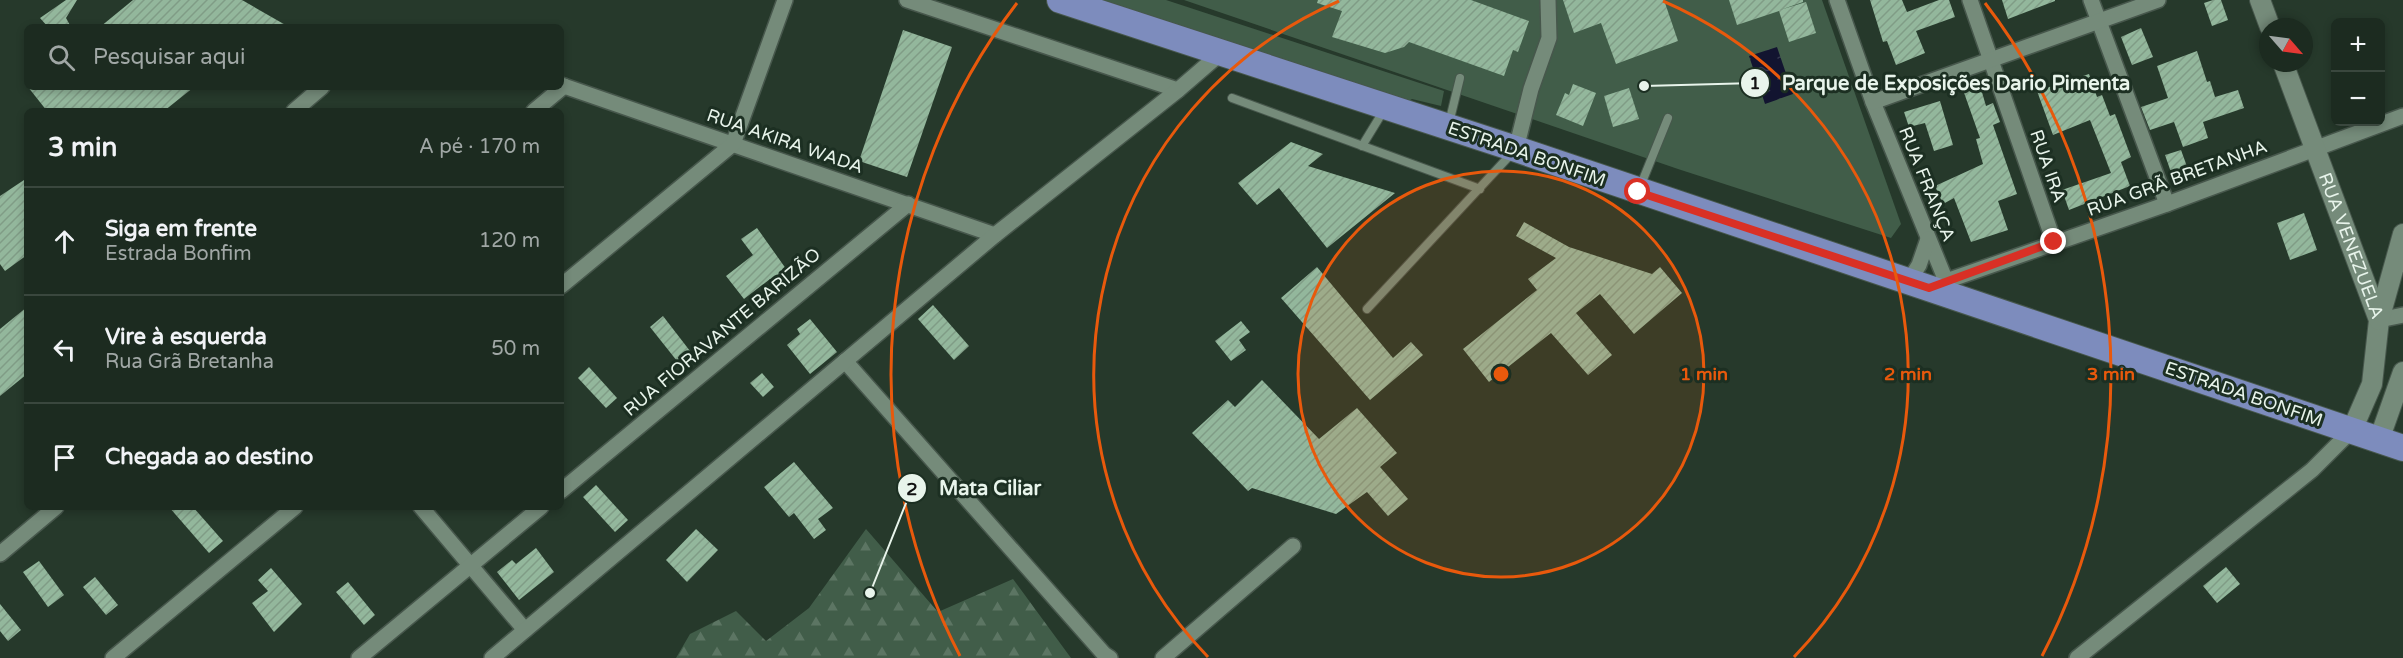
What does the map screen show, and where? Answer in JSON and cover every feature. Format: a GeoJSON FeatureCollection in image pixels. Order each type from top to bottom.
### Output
{"type":"FeatureCollection","features":[{"type":"Feature","properties":{"kind":"main road","name":"ESTRADA BONFIM"},"geometry":{"type":"LineString","coordinates":[[1060,0],[1387,106],[1638,192],[1928,283],[2391,444]]}},
{"type":"Feature","properties":{"kind":"street"},"geometry":{"type":"LineString","coordinates":[[564,284],[733,144],[785,0]]}},
{"type":"Feature","properties":{"kind":"street"},"geometry":{"type":"LineString","coordinates":[[907,0],[1178,90]]}},
{"type":"Feature","properties":{"kind":"street"},"geometry":{"type":"LineString","coordinates":[[1516,149],[1531,89],[1549,38],[1548,0]]}},
{"type":"Feature","properties":{"kind":"street","name":"RUA FRANÇA"},"geometry":{"type":"LineString","coordinates":[[1837,0],[1873,102],[1928,239],[1928,283]]}},
{"type":"Feature","properties":{"kind":"street","name":"RUA IRA"},"geometry":{"type":"LineString","coordinates":[[1970,0],[2054,242]]}},
{"type":"Feature","properties":{"kind":"street"},"geometry":{"type":"LineString","coordinates":[[2091,0],[2167,204]]}},
{"type":"Feature","properties":{"kind":"street"},"geometry":{"type":"LineString","coordinates":[[1873,102],[2158,0]]}},
{"type":"Feature","properties":{"kind":"street"},"geometry":{"type":"LineString","coordinates":[[2260,0],[2267,18]]}},
{"type":"Feature","properties":{"kind":"street"},"geometry":{"type":"LineString","coordinates":[[492,658],[995,234],[1178,90],[1222,52]]}},
{"type":"Feature","properties":{"kind":"street","name":"RUA VENEZUELA"},"geometry":{"type":"LineString","coordinates":[[2286,72],[2379,320],[2372,384],[2352,430]]}},
{"type":"Feature","properties":{"kind":"street","name":"RUA AKIRA WADA"},"geometry":{"type":"LineString","coordinates":[[564,86],[995,234]]}},
{"type":"Feature","properties":{"kind":"street"},"geometry":{"type":"LineString","coordinates":[[298,108],[318,90]]}},
{"type":"Feature","properties":{"kind":"street"},"geometry":{"type":"LineString","coordinates":[[537,108],[557,90]]}},
{"type":"Feature","properties":{"kind":"street","name":"RUA GRÃ BRETANHA"},"geometry":{"type":"LineString","coordinates":[[1928,283],[2167,204],[2403,116]]}},
{"type":"Feature","properties":{"kind":"street","name":"RUA FIORAVANTE BARIZÃO"},"geometry":{"type":"LineString","coordinates":[[564,489],[908,204]]}},
{"type":"Feature","properties":{"kind":"street"},"geometry":{"type":"LineString","coordinates":[[2403,234],[2379,320],[2403,315]]}},
{"type":"Feature","properties":{"kind":"street"},"geometry":{"type":"LineString","coordinates":[[1928,239],[1923,257],[1928,283]]}},
{"type":"Feature","properties":{"kind":"street"},"geometry":{"type":"LineString","coordinates":[[845,361],[1104,654],[1110,658]]}},
{"type":"Feature","properties":{"kind":"street"},"geometry":{"type":"LineString","coordinates":[[2391,444],[2403,372]]}},
{"type":"Feature","properties":{"kind":"street"},"geometry":{"type":"LineString","coordinates":[[2372,384],[2400,393]]}},
{"type":"Feature","properties":{"kind":"street"},"geometry":{"type":"LineString","coordinates":[[2077,658],[2313,470],[2352,430]]}},
{"type":"Feature","properties":{"kind":"street"},"geometry":{"type":"LineString","coordinates":[[0,554],[52,510]]}},
{"type":"Feature","properties":{"kind":"street"},"geometry":{"type":"LineString","coordinates":[[113,658],[291,510]]}},
{"type":"Feature","properties":{"kind":"street"},"geometry":{"type":"LineString","coordinates":[[424,510],[525,630]]}},
{"type":"Feature","properties":{"kind":"street"},"geometry":{"type":"LineString","coordinates":[[359,658],[537,510]]}},
{"type":"Feature","properties":{"kind":"street"},"geometry":{"type":"LineString","coordinates":[[1163,658],[1293,546]]}},
{"type":"Feature","properties":{"kind":"lane"},"geometry":{"type":"LineString","coordinates":[[1448,127],[1460,78]]}},
{"type":"Feature","properties":{"kind":"lane"},"geometry":{"type":"LineString","coordinates":[[1232,98],[1480,189]]}},
{"type":"Feature","properties":{"kind":"lane"},"geometry":{"type":"LineString","coordinates":[[1362,146],[1387,106]]}},
{"type":"Feature","properties":{"kind":"lane"},"geometry":{"type":"LineString","coordinates":[[1638,192],[1668,118]]}},
{"type":"Feature","properties":{"kind":"lane"},"geometry":{"type":"LineString","coordinates":[[1367,309],[1516,149]]}},
{"type":"Feature","properties":{"kind":"green space"},"geometry":{"type":"Polygon","coordinates":[[[1097,0],[1166,0],[1444,91],[1441,106],[1412,99],[1407,102],[1097,0]]]}},
{"type":"Feature","properties":{"kind":"green space"},"geometry":{"type":"Polygon","coordinates":[[[1184,0],[1822,0],[1901,224],[1891,238],[1678,169],[1184,0]]]}},
{"type":"Feature","properties":{"kind":"green space"},"geometry":{"type":"Polygon","coordinates":[[[866,529],[938,612],[1013,579],[1071,658],[676,658],[690,634],[736,611],[766,641],[809,608],[866,529]]]}},
{"type":"Feature","properties":{"kind":"water"},"geometry":{"type":"Polygon","coordinates":[[[1777,47],[1793,94],[1765,104],[1749,56],[1777,47]]]}},
{"type":"Feature","properties":{"kind":"building"},"geometry":{"type":"Polygon","coordinates":[[[66,0],[77,0],[66,18],[69,24],[45,24],[40,18],[66,0]]]}},
{"type":"Feature","properties":{"kind":"building"},"geometry":{"type":"Polygon","coordinates":[[[133,0],[242,0],[284,24],[104,24],[133,0]]]}},
{"type":"Feature","properties":{"kind":"building"},"geometry":{"type":"Polygon","coordinates":[[[1318,0],[1471,0],[1529,21],[1518,52],[1513,50],[1504,76],[1409,42],[1404,47],[1385,53],[1332,37],[1342,11],[1317,3],[1318,0]]]}},
{"type":"Feature","properties":{"kind":"building"},"geometry":{"type":"Polygon","coordinates":[[[1563,0],[1664,0],[1678,41],[1616,64],[1601,23],[1574,33],[1563,0]]]}},
{"type":"Feature","properties":{"kind":"building"},"geometry":{"type":"Polygon","coordinates":[[[1729,0],[1803,0],[1803,2],[1780,10],[1806,2],[1816,33],[1789,42],[1779,11],[1737,25],[1729,0]]]}},
{"type":"Feature","properties":{"kind":"building"},"geometry":{"type":"Polygon","coordinates":[[[1870,0],[1902,0],[1907,12],[1939,0],[1949,0],[1955,17],[1916,31],[1925,53],[1896,65],[1887,41],[1883,42],[1870,0]]]}},
{"type":"Feature","properties":{"kind":"building"},"geometry":{"type":"Polygon","coordinates":[[[2002,0],[2055,0],[2055,1],[2008,19],[2002,0]]]}},
{"type":"Feature","properties":{"kind":"building"},"geometry":{"type":"Polygon","coordinates":[[[2221,0],[2228,20],[2212,26],[2204,3],[2221,0]]]}},
{"type":"Feature","properties":{"kind":"building"},"geometry":{"type":"Polygon","coordinates":[[[2141,28],[2153,57],[2132,65],[2121,37],[2141,28]]]}},
{"type":"Feature","properties":{"kind":"building"},"geometry":{"type":"Polygon","coordinates":[[[903,30],[952,47],[907,177],[859,161],[903,30]]]}},
{"type":"Feature","properties":{"kind":"building"},"geometry":{"type":"Polygon","coordinates":[[[2197,51],[2207,82],[2210,81],[2215,97],[2238,90],[2244,108],[2203,122],[2208,138],[2183,147],[2174,122],[2150,130],[2141,107],[2168,98],[2157,66],[2197,51]]]}},
{"type":"Feature","properties":{"kind":"building"},"geometry":{"type":"Polygon","coordinates":[[[2089,74],[2097,97],[2102,95],[2110,116],[2115,114],[2131,157],[2121,162],[2130,186],[2069,210],[2062,190],[2111,173],[2090,120],[2053,135],[2037,91],[2089,74]]]}},
{"type":"Feature","properties":{"kind":"building"},"geometry":{"type":"Polygon","coordinates":[[[1979,82],[1986,106],[1993,103],[2000,122],[1993,125],[2017,194],[1998,201],[2008,230],[1971,242],[1954,198],[1943,204],[1935,186],[1983,164],[1976,139],[1980,138],[1962,87],[1979,82]]]}},
{"type":"Feature","properties":{"kind":"building"},"geometry":{"type":"Polygon","coordinates":[[[1573,84],[1596,93],[1583,126],[1556,115],[1565,93],[1569,95],[1573,84]]]}},
{"type":"Feature","properties":{"kind":"building"},"geometry":{"type":"Polygon","coordinates":[[[1629,88],[1639,119],[1613,127],[1604,96],[1629,88]]]}},
{"type":"Feature","properties":{"kind":"building"},"geometry":{"type":"Polygon","coordinates":[[[30,90],[190,90],[168,108],[45,108],[30,90]]]}},
{"type":"Feature","properties":{"kind":"building"},"geometry":{"type":"Polygon","coordinates":[[[1940,101],[1953,145],[1934,151],[1925,123],[1909,127],[1904,112],[1940,101]]]}},
{"type":"Feature","properties":{"kind":"building"},"geometry":{"type":"Polygon","coordinates":[[[1291,142],[1323,154],[1308,166],[1395,193],[1327,248],[1279,188],[1257,205],[1238,183],[1291,142]]]}},
{"type":"Feature","properties":{"kind":"building"},"geometry":{"type":"Polygon","coordinates":[[[2181,150],[2189,172],[2173,178],[2165,155],[2181,150]]]}},
{"type":"Feature","properties":{"kind":"building"},"geometry":{"type":"Polygon","coordinates":[[[24,180],[24,257],[5,271],[0,264],[0,196],[24,180]]]}},
{"type":"Feature","properties":{"kind":"building"},"geometry":{"type":"Polygon","coordinates":[[[2304,213],[2317,250],[2290,260],[2277,223],[2304,213]]]}},
{"type":"Feature","properties":{"kind":"building"},"geometry":{"type":"Polygon","coordinates":[[[1524,222],[1569,247],[1652,274],[1660,267],[1682,293],[1634,334],[1600,294],[1576,313],[1612,355],[1588,375],[1551,333],[1489,382],[1463,349],[1537,290],[1528,279],[1556,258],[1516,236],[1524,222]]]}},
{"type":"Feature","properties":{"kind":"building"},"geometry":{"type":"Polygon","coordinates":[[[757,228],[789,273],[774,284],[770,279],[744,299],[726,276],[753,255],[741,239],[757,228]]]}},
{"type":"Feature","properties":{"kind":"building"},"geometry":{"type":"Polygon","coordinates":[[[1317,267],[1393,358],[1411,342],[1423,355],[1370,400],[1281,298],[1317,267]]]}},
{"type":"Feature","properties":{"kind":"building"},"geometry":{"type":"Polygon","coordinates":[[[933,305],[969,346],[954,360],[918,319],[933,305]]]}},
{"type":"Feature","properties":{"kind":"building"},"geometry":{"type":"Polygon","coordinates":[[[24,309],[24,376],[0,396],[0,329],[24,309]]]}},
{"type":"Feature","properties":{"kind":"building"},"geometry":{"type":"Polygon","coordinates":[[[663,316],[690,351],[677,361],[650,327],[663,316]]]}},
{"type":"Feature","properties":{"kind":"building"},"geometry":{"type":"Polygon","coordinates":[[[810,319],[837,352],[810,374],[787,345],[800,334],[797,329],[810,319]]]}},
{"type":"Feature","properties":{"kind":"building"},"geometry":{"type":"Polygon","coordinates":[[[1241,321],[1250,332],[1239,340],[1246,350],[1231,361],[1215,341],[1241,321]]]}},
{"type":"Feature","properties":{"kind":"building"},"geometry":{"type":"Polygon","coordinates":[[[589,367],[617,398],[606,408],[578,378],[589,367]]]}},
{"type":"Feature","properties":{"kind":"building"},"geometry":{"type":"Polygon","coordinates":[[[762,373],[774,387],[763,397],[750,383],[762,373]]]}},
{"type":"Feature","properties":{"kind":"building"},"geometry":{"type":"Polygon","coordinates":[[[1262,380],[1319,439],[1357,408],[1397,453],[1380,467],[1408,499],[1388,516],[1367,492],[1336,514],[1252,488],[1248,491],[1192,433],[1228,400],[1235,407],[1262,380]]]}},
{"type":"Feature","properties":{"kind":"building"},"geometry":{"type":"Polygon","coordinates":[[[794,462],[833,508],[818,519],[826,530],[814,539],[794,513],[789,517],[764,487],[794,462]]]}},
{"type":"Feature","properties":{"kind":"building"},"geometry":{"type":"Polygon","coordinates":[[[596,485],[628,520],[615,532],[583,497],[596,485]]]}},
{"type":"Feature","properties":{"kind":"building"},"geometry":{"type":"Polygon","coordinates":[[[172,510],[196,510],[223,541],[209,553],[172,510]]]}},
{"type":"Feature","properties":{"kind":"building"},"geometry":{"type":"Polygon","coordinates":[[[696,529],[718,550],[687,582],[666,560],[696,529]]]}},
{"type":"Feature","properties":{"kind":"building"},"geometry":{"type":"Polygon","coordinates":[[[536,548],[554,572],[519,600],[497,572],[512,560],[516,564],[536,548]]]}},
{"type":"Feature","properties":{"kind":"building"},"geometry":{"type":"Polygon","coordinates":[[[39,561],[64,595],[48,607],[23,572],[39,561]]]}},
{"type":"Feature","properties":{"kind":"building"},"geometry":{"type":"Polygon","coordinates":[[[2226,567],[2240,584],[2217,603],[2203,586],[2226,567]]]}},
{"type":"Feature","properties":{"kind":"building"},"geometry":{"type":"Polygon","coordinates":[[[271,568],[302,604],[274,632],[252,603],[268,591],[258,580],[271,568]]]}},
{"type":"Feature","properties":{"kind":"building"},"geometry":{"type":"Polygon","coordinates":[[[95,577],[118,605],[106,615],[83,587],[95,577]]]}},
{"type":"Feature","properties":{"kind":"building"},"geometry":{"type":"Polygon","coordinates":[[[348,582],[375,615],[364,625],[336,592],[348,582]]]}},
{"type":"Feature","properties":{"kind":"building"},"geometry":{"type":"Polygon","coordinates":[[[0,604],[21,630],[8,641],[0,631],[0,604]]]}},
{"type":"Feature","properties":{"kind":"place","name":"Parque de Exposições Dario Pimenta"},"geometry":{"type":"Point","coordinates":[1644,86]}},
{"type":"Feature","properties":{"kind":"place","name":"Mata Ciliar"},"geometry":{"type":"Point","coordinates":[870,593]}},
{"type":"Feature","properties":{"kind":"route"},"geometry":{"type":"LineString","coordinates":[[1638,192],[1929,288],[2054,242]]}}]}
